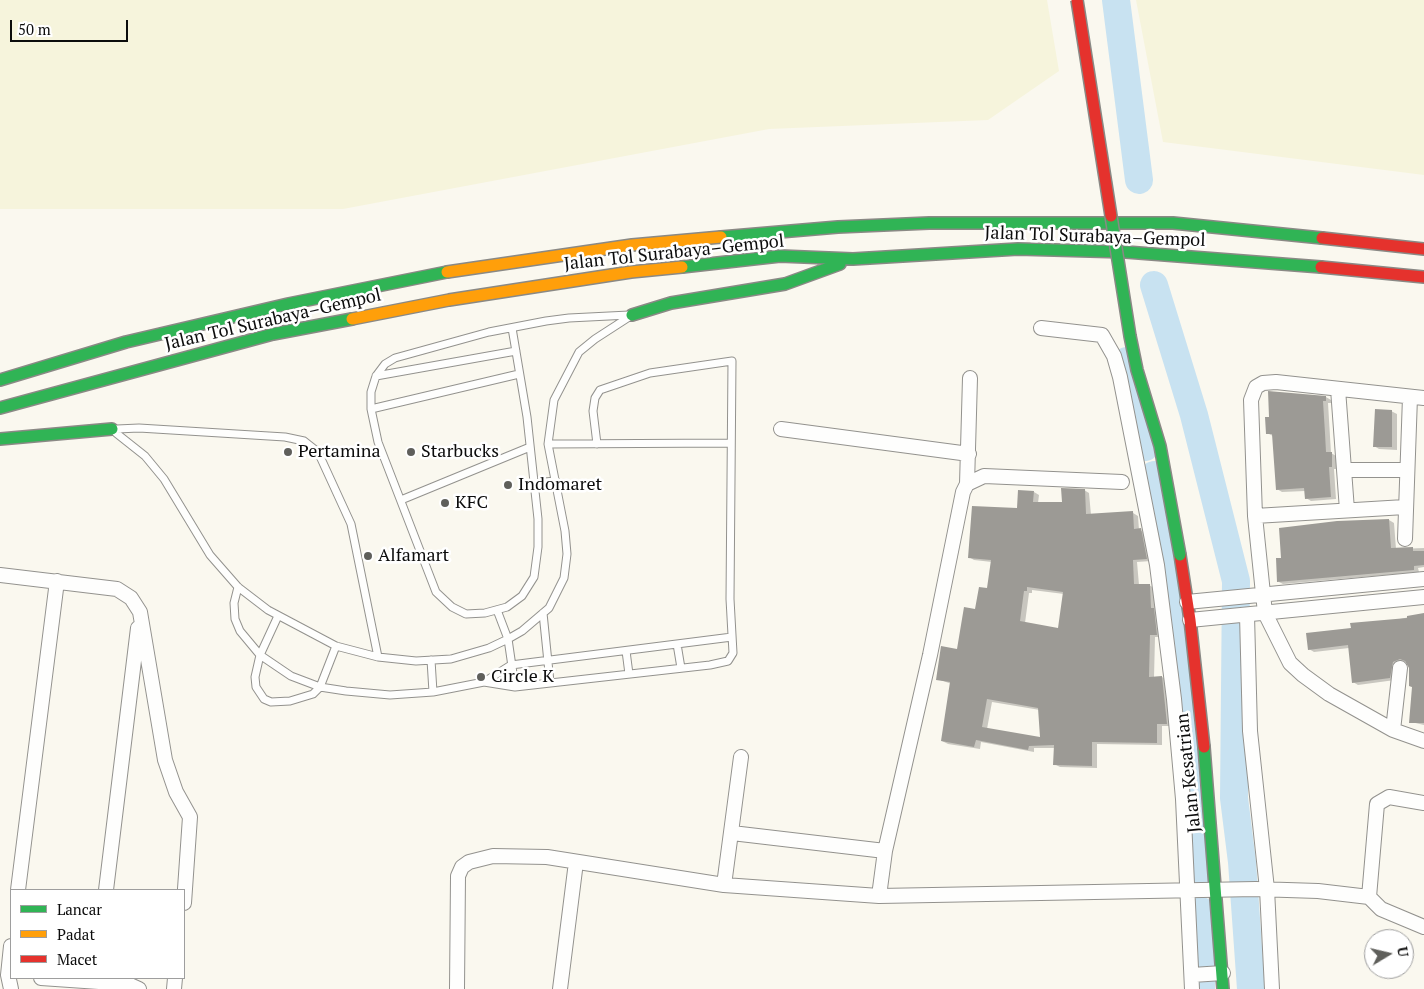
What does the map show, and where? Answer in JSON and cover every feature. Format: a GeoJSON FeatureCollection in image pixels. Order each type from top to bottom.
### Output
{"type":"FeatureCollection","features":[{"type":"Feature","properties":{"kind":"main road","name":"Jalan Kesatrian"},"geometry":{"type":"LineString","coordinates":[[1077,0],[1130,336],[1160,446],[1192,620],[1194,798],[1207,890],[1223,973],[1223,989]]}},
{"type":"Feature","properties":{"kind":"main road","name":"Jalan Tol Surabaya–Gempol"},"geometry":{"type":"LineString","coordinates":[[0,380],[126,342],[288,304],[443,273],[632,246],[847,226],[929,223],[1173,223],[1424,249]]}},
{"type":"Feature","properties":{"kind":"main road","name":"Jalan Tol Surabaya–Gempol"},"geometry":{"type":"LineString","coordinates":[[0,408],[119,374],[272,334],[448,300],[631,272],[780,256],[853,259],[1018,249],[1126,252],[1424,277]]}},
{"type":"Feature","properties":{"kind":"main road"},"geometry":{"type":"LineString","coordinates":[[632,315],[671,303],[785,284],[853,259]]}},
{"type":"Feature","properties":{"kind":"main road"},"geometry":{"type":"LineString","coordinates":[[0,439],[112,429]]}},
{"type":"Feature","properties":{"kind":"street"},"geometry":{"type":"LineString","coordinates":[[1041,328],[1092,332],[1102,335],[1120,376],[1139,469],[1142,496],[1159,565],[1174,699],[1194,798],[1207,890],[1198,978],[1223,973]]}},
{"type":"Feature","properties":{"kind":"street"},"geometry":{"type":"LineString","coordinates":[[879,896],[885,851],[928,665],[963,492],[967,484],[970,378]]}},
{"type":"Feature","properties":{"kind":"street"},"geometry":{"type":"LineString","coordinates":[[1405,539],[1406,470],[1417,398],[1276,382],[1263,383],[1256,387],[1252,393],[1255,516],[1265,613],[1290,663],[1303,675],[1329,694],[1393,730],[1424,741]]}},
{"type":"Feature","properties":{"kind":"street"},"geometry":{"type":"LineString","coordinates":[[1338,389],[1347,510]]}},
{"type":"Feature","properties":{"kind":"street"},"geometry":{"type":"LineString","coordinates":[[781,429],[969,454]]}},
{"type":"Feature","properties":{"kind":"street"},"geometry":{"type":"LineString","coordinates":[[1122,482],[1139,469]]}},
{"type":"Feature","properties":{"kind":"street"},"geometry":{"type":"LineString","coordinates":[[1344,470],[1406,470]]}},
{"type":"Feature","properties":{"kind":"street"},"geometry":{"type":"LineString","coordinates":[[967,484],[984,476],[1122,482],[1142,496]]}},
{"type":"Feature","properties":{"kind":"street"},"geometry":{"type":"LineString","coordinates":[[1255,516],[1405,507]]}},
{"type":"Feature","properties":{"kind":"street"},"geometry":{"type":"LineString","coordinates":[[1159,565],[1180,560]]}},
{"type":"Feature","properties":{"kind":"street"},"geometry":{"type":"LineString","coordinates":[[0,575],[117,589],[130,598],[140,612],[165,760],[176,792],[190,817],[185,889]]}},
{"type":"Feature","properties":{"kind":"street"},"geometry":{"type":"LineString","coordinates":[[1163,595],[1187,597],[1262,596],[1424,579]]}},
{"type":"Feature","properties":{"kind":"street"},"geometry":{"type":"LineString","coordinates":[[18,889],[57,582]]}},
{"type":"Feature","properties":{"kind":"street"},"geometry":{"type":"LineString","coordinates":[[1192,620],[1424,597]]}},
{"type":"Feature","properties":{"kind":"street"},"geometry":{"type":"LineString","coordinates":[[106,889],[140,612]]}},
{"type":"Feature","properties":{"kind":"street"},"geometry":{"type":"LineString","coordinates":[[1244,615],[1261,889],[1272,989]]}},
{"type":"Feature","properties":{"kind":"street"},"geometry":{"type":"LineString","coordinates":[[1393,730],[1400,668]]}},
{"type":"Feature","properties":{"kind":"street"},"geometry":{"type":"LineString","coordinates":[[724,885],[741,757]]}},
{"type":"Feature","properties":{"kind":"street"},"geometry":{"type":"LineString","coordinates":[[1369,897],[1377,804],[1389,797],[1424,803]]}},
{"type":"Feature","properties":{"kind":"street"},"geometry":{"type":"LineString","coordinates":[[732,832],[885,851]]}},
{"type":"Feature","properties":{"kind":"street"},"geometry":{"type":"LineString","coordinates":[[457,989],[456,884],[462,867],[469,862],[493,856],[547,857],[724,885],[879,896],[1261,889],[1369,897],[1381,909],[1424,927]]}},
{"type":"Feature","properties":{"kind":"street"},"geometry":{"type":"LineString","coordinates":[[560,989],[576,862]]}},
{"type":"Feature","properties":{"kind":"street"},"geometry":{"type":"LineString","coordinates":[[7,979],[10,954]]}},
{"type":"Feature","properties":{"kind":"street"},"geometry":{"type":"LineString","coordinates":[[68,979],[128,984],[139,989]]}},
{"type":"Feature","properties":{"kind":"lane"},"geometry":{"type":"LineString","coordinates":[[512,328],[530,447],[538,547],[534,577],[522,596],[507,607],[466,614],[452,607],[436,592],[378,442],[371,409],[371,392],[376,376],[385,364],[395,358],[512,328],[568,318],[632,315]]}},
{"type":"Feature","properties":{"kind":"lane"},"geometry":{"type":"LineString","coordinates":[[112,429],[145,456],[164,479],[210,555],[238,587],[278,616],[336,646],[378,657],[431,660],[451,659],[489,648],[508,639],[549,608],[564,578],[567,554],[565,531],[548,444],[554,400],[575,359],[586,346],[632,315]]}},
{"type":"Feature","properties":{"kind":"lane"},"geometry":{"type":"LineString","coordinates":[[376,376],[516,351]]}},
{"type":"Feature","properties":{"kind":"lane"},"geometry":{"type":"LineString","coordinates":[[238,587],[234,603],[235,619],[247,641],[260,655],[291,676],[320,687],[390,695],[433,692],[484,682],[515,687],[723,663],[733,653],[730,599],[732,361],[650,373],[600,390],[595,398],[593,411],[596,444]]}},
{"type":"Feature","properties":{"kind":"lane"},"geometry":{"type":"LineString","coordinates":[[371,409],[520,374]]}},
{"type":"Feature","properties":{"kind":"lane"},"geometry":{"type":"LineString","coordinates":[[112,429],[139,428],[285,437],[304,441],[318,452],[351,524],[378,657]]}},
{"type":"Feature","properties":{"kind":"lane"},"geometry":{"type":"LineString","coordinates":[[548,444],[731,443]]}},
{"type":"Feature","properties":{"kind":"lane"},"geometry":{"type":"LineString","coordinates":[[401,500],[530,447]]}},
{"type":"Feature","properties":{"kind":"lane"},"geometry":{"type":"LineString","coordinates":[[533,483],[556,480]]}},
{"type":"Feature","properties":{"kind":"lane"},"geometry":{"type":"LineString","coordinates":[[497,610],[508,639],[515,687]]}},
{"type":"Feature","properties":{"kind":"lane"},"geometry":{"type":"LineString","coordinates":[[543,613],[550,682]]}},
{"type":"Feature","properties":{"kind":"lane"},"geometry":{"type":"LineString","coordinates":[[278,616],[260,655],[255,677],[256,687],[264,699],[271,702],[306,698],[320,687],[336,646]]}},
{"type":"Feature","properties":{"kind":"lane"},"geometry":{"type":"LineString","coordinates":[[484,682],[511,665],[732,637]]}},
{"type":"Feature","properties":{"kind":"lane"},"geometry":{"type":"LineString","coordinates":[[677,644],[681,668]]}},
{"type":"Feature","properties":{"kind":"lane"},"geometry":{"type":"LineString","coordinates":[[626,651],[629,674]]}},
{"type":"Feature","properties":{"kind":"lane"},"geometry":{"type":"LineString","coordinates":[[431,660],[433,692]]}},
{"type":"Feature","properties":{"kind":"shaded area"},"geometry":{"type":"Polygon","coordinates":[[[0,0],[1047,0],[1059,71],[988,120],[769,129],[343,209],[0,209],[0,0]]]}},
{"type":"Feature","properties":{"kind":"shaded area"},"geometry":{"type":"Polygon","coordinates":[[[1136,0],[1424,0],[1424,175],[1163,142],[1136,0]]]}},
{"type":"Feature","properties":{"kind":"building"},"geometry":{"type":"Polygon","coordinates":[[[1268,391],[1326,396],[1326,401],[1323,401],[1326,452],[1332,452],[1332,467],[1329,467],[1331,497],[1305,499],[1304,488],[1276,490],[1272,434],[1266,434],[1265,417],[1269,417],[1268,391]]]}},
{"type":"Feature","properties":{"kind":"building"},"geometry":{"type":"Polygon","coordinates":[[[1375,409],[1392,410],[1392,447],[1373,447],[1375,409]]]}},
{"type":"Feature","properties":{"kind":"building"},"geometry":{"type":"Polygon","coordinates":[[[1061,488],[1085,489],[1086,514],[1133,511],[1134,529],[1141,528],[1147,559],[1133,560],[1134,584],[1150,584],[1151,608],[1154,608],[1157,635],[1150,635],[1149,677],[1162,676],[1167,724],[1157,724],[1157,743],[1092,742],[1092,766],[1053,765],[1054,745],[1029,746],[1028,750],[976,740],[974,747],[941,741],[950,682],[936,680],[941,646],[957,649],[964,607],[975,609],[979,587],[987,588],[991,560],[968,558],[972,506],[1017,508],[1018,490],[1034,491],[1033,502],[1062,502],[1061,488]],[[1027,587],[1027,591],[1024,591],[1020,621],[1058,628],[1063,592],[1027,587]],[[987,699],[982,727],[1040,737],[1038,708],[987,699]]]}},
{"type":"Feature","properties":{"kind":"building"},"geometry":{"type":"Polygon","coordinates":[[[1389,519],[1391,548],[1413,547],[1413,551],[1424,551],[1424,565],[1414,566],[1414,570],[1277,582],[1276,558],[1281,558],[1279,528],[1337,521],[1389,519]]]}},
{"type":"Feature","properties":{"kind":"building"},"geometry":{"type":"Polygon","coordinates":[[[1424,613],[1424,723],[1409,723],[1412,687],[1409,686],[1409,668],[1405,661],[1400,659],[1393,662],[1390,678],[1352,683],[1348,645],[1308,650],[1306,633],[1351,628],[1350,623],[1407,618],[1407,616],[1424,613]]]}},
{"type":"Feature","properties":{"kind":"waterway"},"geometry":{"type":"LineString","coordinates":[[1116,0],[1139,180]]}},
{"type":"Feature","properties":{"kind":"waterway"},"geometry":{"type":"LineString","coordinates":[[1154,285],[1194,415],[1236,581],[1234,798],[1242,862],[1251,989]]}},
{"type":"Feature","properties":{"kind":"waterway"},"geometry":{"type":"LineString","coordinates":[[1127,361],[1145,447]]}},
{"type":"Feature","properties":{"kind":"waterway"},"geometry":{"type":"LineString","coordinates":[[1154,475],[1175,613],[1192,787],[1198,872]]}},
{"type":"Feature","properties":{"kind":"waterway"},"geometry":{"type":"LineString","coordinates":[[1201,911],[1201,989]]}},
{"type":"Feature","properties":{"kind":"traffic: fast"},"geometry":{"type":"LineString","coordinates":[[1111,216],[1130,336],[1137,370],[1160,446],[1180,555]]}},
{"type":"Feature","properties":{"kind":"traffic: fast"},"geometry":{"type":"LineString","coordinates":[[721,237],[838,227],[929,223],[1173,223],[1322,238]]}},
{"type":"Feature","properties":{"kind":"traffic: fast"},"geometry":{"type":"LineString","coordinates":[[682,267],[780,256],[853,259],[1018,249],[1126,252],[1321,267]]}},
{"type":"Feature","properties":{"kind":"traffic: fast"},"geometry":{"type":"LineString","coordinates":[[632,315],[671,303],[785,284],[840,264]]}},
{"type":"Feature","properties":{"kind":"traffic: fast"},"geometry":{"type":"LineString","coordinates":[[0,380],[126,342],[288,304],[447,272]]}},
{"type":"Feature","properties":{"kind":"traffic: fast"},"geometry":{"type":"LineString","coordinates":[[0,408],[273,334],[352,319]]}},
{"type":"Feature","properties":{"kind":"traffic: fast"},"geometry":{"type":"LineString","coordinates":[[0,439],[112,429]]}},
{"type":"Feature","properties":{"kind":"traffic: fast"},"geometry":{"type":"LineString","coordinates":[[1204,747],[1223,989]]}},
{"type":"Feature","properties":{"kind":"traffic: slow"},"geometry":{"type":"LineString","coordinates":[[447,272],[632,245],[721,237]]}},
{"type":"Feature","properties":{"kind":"traffic: slow"},"geometry":{"type":"LineString","coordinates":[[352,319],[449,300],[631,272],[682,267]]}},
{"type":"Feature","properties":{"kind":"traffic: jam"},"geometry":{"type":"LineString","coordinates":[[1077,0],[1111,216]]}},
{"type":"Feature","properties":{"kind":"traffic: jam"},"geometry":{"type":"LineString","coordinates":[[1322,238],[1424,249]]}},
{"type":"Feature","properties":{"kind":"traffic: jam"},"geometry":{"type":"LineString","coordinates":[[1321,267],[1424,277]]}},
{"type":"Feature","properties":{"kind":"traffic: jam"},"geometry":{"type":"LineString","coordinates":[[1180,555],[1190,620],[1204,747]]}},
{"type":"Feature","properties":{"kind":"place","name":"Pertamina"},"geometry":{"type":"Point","coordinates":[288,452]}},
{"type":"Feature","properties":{"kind":"place","name":"Starbucks"},"geometry":{"type":"Point","coordinates":[411,452]}},
{"type":"Feature","properties":{"kind":"place","name":"Indomaret"},"geometry":{"type":"Point","coordinates":[508,485]}},
{"type":"Feature","properties":{"kind":"place","name":"KFC"},"geometry":{"type":"Point","coordinates":[445,503]}},
{"type":"Feature","properties":{"kind":"place","name":"Alfamart"},"geometry":{"type":"Point","coordinates":[368,556]}},
{"type":"Feature","properties":{"kind":"place","name":"Circle K"},"geometry":{"type":"Point","coordinates":[481,677]}}]}
